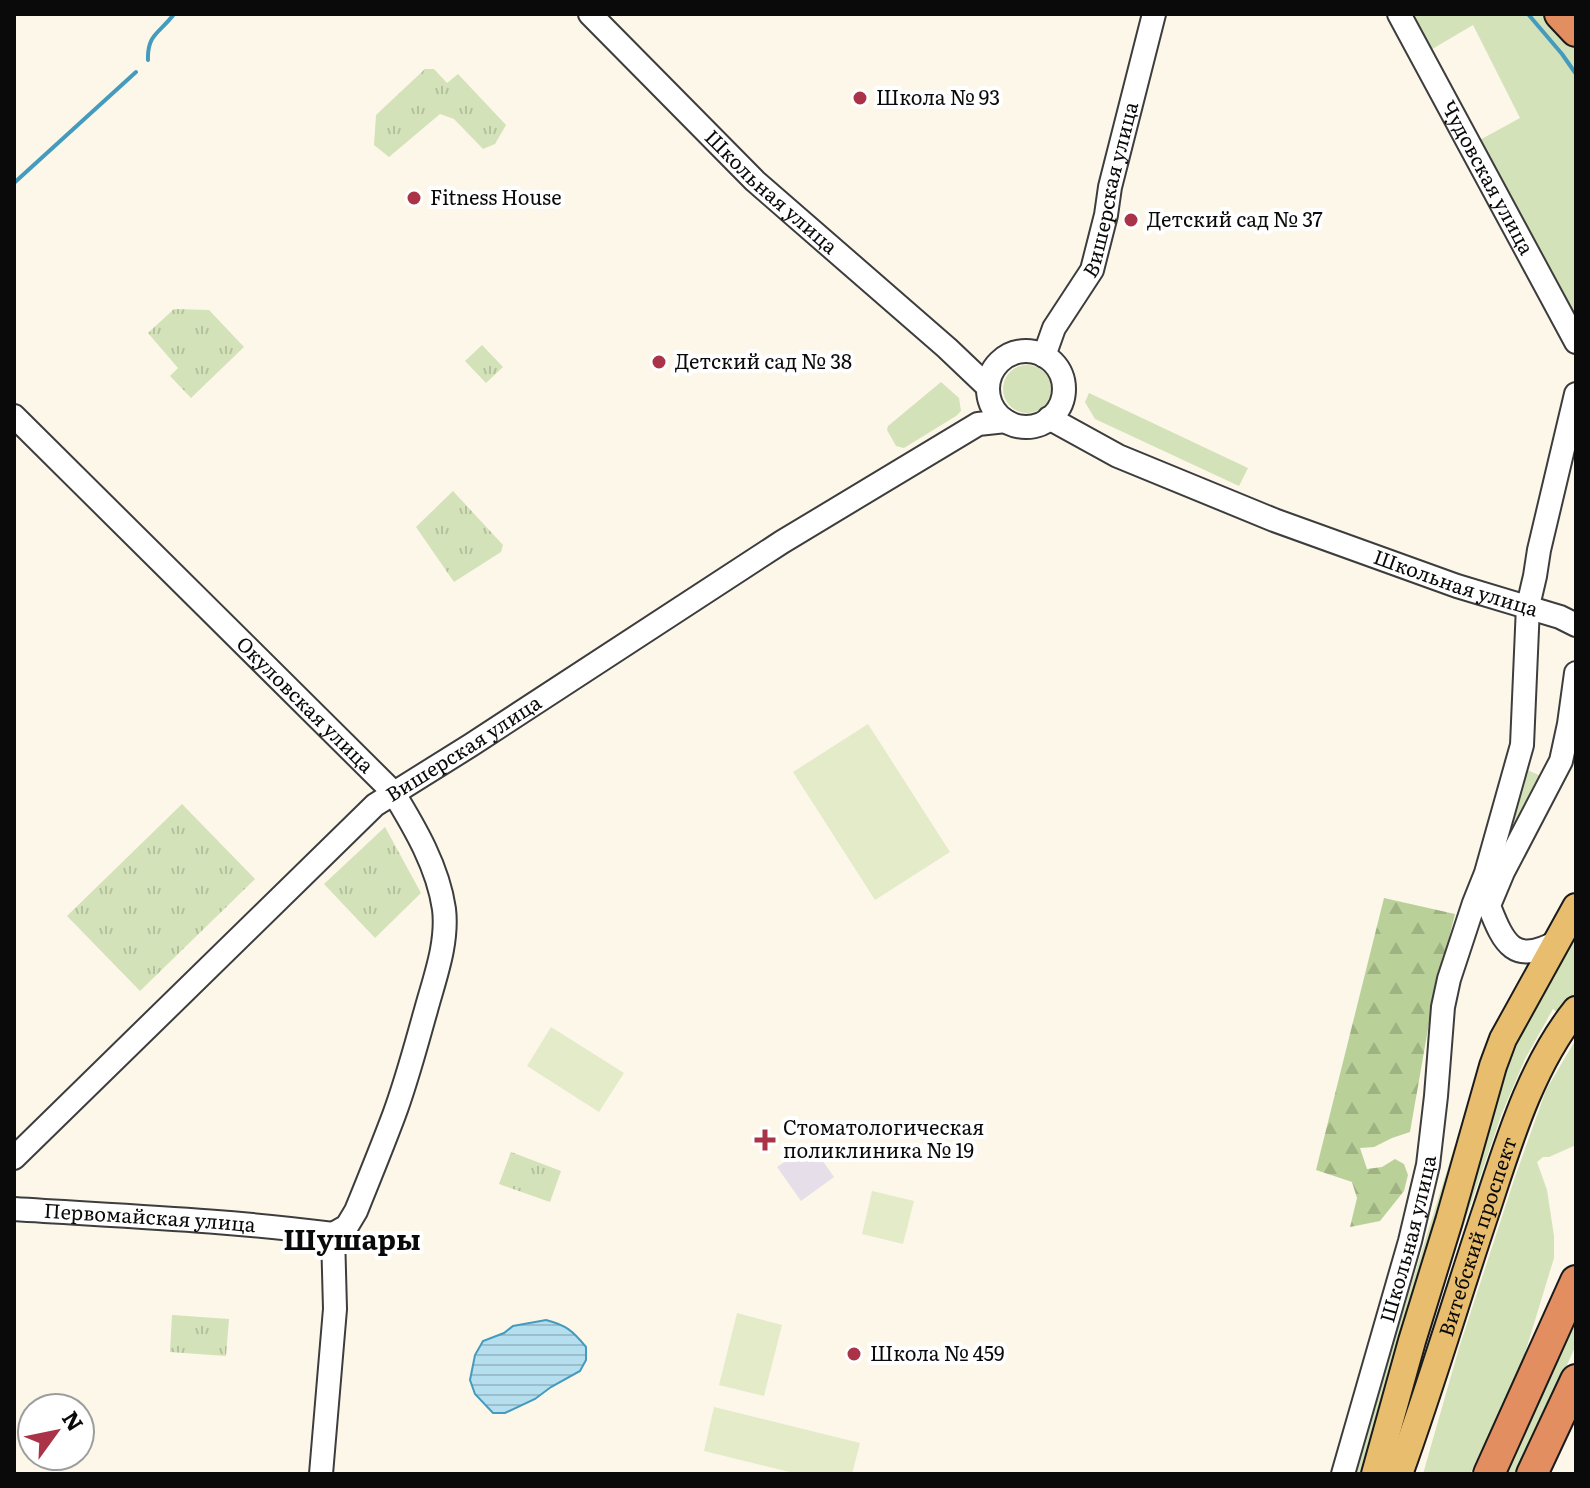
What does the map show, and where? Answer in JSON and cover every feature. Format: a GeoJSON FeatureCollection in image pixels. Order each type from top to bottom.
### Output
{"type":"FeatureCollection","features":[{"type":"Feature","properties":{"kind":"highway"},"geometry":{"type":"LineString","coordinates":[[1560,14],[1576,31]]}},
{"type":"Feature","properties":{"kind":"highway"},"geometry":{"type":"LineString","coordinates":[[1489,1474],[1576,1281]]}},
{"type":"Feature","properties":{"kind":"highway"},"geometry":{"type":"LineString","coordinates":[[1532,1474],[1576,1380]]}},
{"type":"Feature","properties":{"kind":"main road"},"geometry":{"type":"LineString","coordinates":[[1375,1474],[1493,1066],[1503,1039],[1576,907]]}},
{"type":"Feature","properties":{"kind":"main road","name":"Витебский проспект"},"geometry":{"type":"LineString","coordinates":[[1399,1474],[1424,1407],[1520,1110],[1571,1016]]}},
{"type":"Feature","properties":{"kind":"main road"},"geometry":{"type":"LineString","coordinates":[[1407,1474],[1424,1407]]}},
{"type":"Feature","properties":{"kind":"street","name":"Школьная улица"},"geometry":{"type":"LineString","coordinates":[[590,14],[755,181],[962,362],[989,394]]}},
{"type":"Feature","properties":{"kind":"street","name":"Вишерская улица"},"geometry":{"type":"LineString","coordinates":[[1044,356],[1054,328],[1092,270],[1154,14]]}},
{"type":"Feature","properties":{"kind":"street","name":"Чудовская улица"},"geometry":{"type":"LineString","coordinates":[[1399,14],[1576,342]]}},
{"type":"Feature","properties":{"kind":"street"},"geometry":{"type":"LineString","coordinates":[[962,362],[1000,361],[1016,352],[1025,351],[1044,356],[1057,367],[1062,378],[1063,389],[1055,409],[1031,426],[1006,421],[997,413],[989,394]]}},
{"type":"Feature","properties":{"kind":"street"},"geometry":{"type":"LineString","coordinates":[[978,424],[989,394],[990,377],[1000,361]]}},
{"type":"Feature","properties":{"kind":"street"},"geometry":{"type":"LineString","coordinates":[[1576,394],[1528,606],[1576,625]]}},
{"type":"Feature","properties":{"kind":"street","name":"Школьная улица"},"geometry":{"type":"LineString","coordinates":[[1055,409],[1101,447],[1171,479],[1289,526],[1457,586],[1528,606],[1522,745],[1486,873],[1449,979],[1443,1007],[1426,1177],[1343,1474]]}},
{"type":"Feature","properties":{"kind":"street","name":"Окуловская улица"},"geometry":{"type":"LineString","coordinates":[[14,416],[393,792],[410,820],[441,889],[443,945],[408,1074],[356,1211],[347,1226],[333,1234]]}},
{"type":"Feature","properties":{"kind":"street","name":"Вишерская улица"},"geometry":{"type":"LineString","coordinates":[[14,1158],[362,816],[393,792],[423,776],[782,542],[978,424],[1006,421]]}},
{"type":"Feature","properties":{"kind":"street","name":"Школьная улица"},"geometry":{"type":"LineString","coordinates":[[1458,950],[1489,906],[1503,872],[1561,761],[1576,673]]}},
{"type":"Feature","properties":{"kind":"street"},"geometry":{"type":"LineString","coordinates":[[1522,745],[1529,760],[1540,767],[1553,766],[1561,761]]}},
{"type":"Feature","properties":{"kind":"street"},"geometry":{"type":"LineString","coordinates":[[1489,906],[1504,940],[1514,948],[1533,952],[1558,941]]}},
{"type":"Feature","properties":{"kind":"street","name":"Первомайская улица"},"geometry":{"type":"LineString","coordinates":[[14,1209],[142,1216],[333,1234]]}},
{"type":"Feature","properties":{"kind":"street"},"geometry":{"type":"LineString","coordinates":[[321,1474],[335,1309],[333,1234]]}},
{"type":"Feature","properties":{"kind":"shaded area"},"geometry":{"type":"Polygon","coordinates":[[[811,1144],[834,1177],[801,1201],[777,1167],[811,1144]]]}},
{"type":"Feature","properties":{"kind":"green space"},"geometry":{"type":"Polygon","coordinates":[[[1409,14],[1546,14],[1576,46],[1576,329],[1478,141],[1520,118],[1473,25],[1429,51],[1409,14]]]}},
{"type":"Feature","properties":{"kind":"green space"},"geometry":{"type":"Polygon","coordinates":[[[425,69],[434,69],[447,83],[458,74],[506,125],[495,144],[483,149],[454,119],[440,114],[389,157],[374,145],[376,115],[425,69]]]}},
{"type":"Feature","properties":{"kind":"green space"},"geometry":{"type":"Polygon","coordinates":[[[174,309],[209,310],[244,347],[191,398],[170,376],[178,368],[148,333],[174,309]]]}},
{"type":"Feature","properties":{"kind":"green space"},"geometry":{"type":"Polygon","coordinates":[[[482,345],[503,367],[486,383],[465,361],[482,345]]]}},
{"type":"Feature","properties":{"kind":"green space"},"geometry":{"type":"Polygon","coordinates":[[[1027,365],[1036,366],[1044,372],[1050,380],[1050,398],[1044,406],[1036,412],[1027,413],[1018,412],[1010,406],[1004,398],[1003,389],[1004,380],[1010,372],[1018,366],[1027,365]]]}},
{"type":"Feature","properties":{"kind":"green space"},"geometry":{"type":"Polygon","coordinates":[[[941,382],[959,398],[961,411],[904,448],[896,446],[887,430],[888,426],[941,382]]]}},
{"type":"Feature","properties":{"kind":"green space"},"geometry":{"type":"Polygon","coordinates":[[[1089,393],[1248,468],[1239,486],[1095,419],[1085,402],[1089,393]]]}},
{"type":"Feature","properties":{"kind":"green space"},"geometry":{"type":"Polygon","coordinates":[[[453,491],[503,545],[501,552],[454,582],[416,527],[453,491]]]}},
{"type":"Feature","properties":{"kind":"green space"},"geometry":{"type":"Polygon","coordinates":[[[868,724],[950,852],[875,900],[793,772],[868,724]]]}},
{"type":"Feature","properties":{"kind":"green space"},"geometry":{"type":"Polygon","coordinates":[[[1525,769],[1543,777],[1514,832],[1510,830],[1525,769]]]}},
{"type":"Feature","properties":{"kind":"green space"},"geometry":{"type":"Polygon","coordinates":[[[182,804],[255,879],[140,991],[67,916],[182,804]]]}},
{"type":"Feature","properties":{"kind":"green space"},"geometry":{"type":"Polygon","coordinates":[[[385,827],[421,893],[375,938],[324,884],[385,827]]]}},
{"type":"Feature","properties":{"kind":"green space"},"geometry":{"type":"Polygon","coordinates":[[[1384,898],[1455,914],[1432,1006],[1410,1132],[1374,1147],[1360,1148],[1367,1169],[1382,1167],[1395,1159],[1404,1164],[1408,1175],[1404,1191],[1380,1221],[1350,1227],[1357,1198],[1352,1182],[1316,1170],[1384,898]]]}},
{"type":"Feature","properties":{"kind":"green space"},"geometry":{"type":"Polygon","coordinates":[[[1576,928],[1576,1031],[1553,1009],[1525,1059],[1502,1113],[1427,1333],[1501,1086],[1519,1040],[1576,928]]]}},
{"type":"Feature","properties":{"kind":"green space"},"geometry":{"type":"Polygon","coordinates":[[[551,1027],[624,1073],[599,1112],[527,1066],[551,1027]]]}},
{"type":"Feature","properties":{"kind":"green space"},"geometry":{"type":"Polygon","coordinates":[[[1576,1039],[1576,1145],[1537,1162],[1547,1190],[1554,1258],[1519,1373],[1470,1474],[1423,1474],[1459,1348],[1515,1177],[1546,1090],[1576,1039]]]}},
{"type":"Feature","properties":{"kind":"green space"},"geometry":{"type":"Polygon","coordinates":[[[1455,1145],[1464,1147],[1367,1474],[1352,1474],[1455,1145]]]}},
{"type":"Feature","properties":{"kind":"green space"},"geometry":{"type":"Polygon","coordinates":[[[511,1152],[561,1171],[550,1202],[499,1184],[511,1152]]]}},
{"type":"Feature","properties":{"kind":"green space"},"geometry":{"type":"Polygon","coordinates":[[[872,1191],[914,1201],[903,1244],[862,1234],[872,1191]]]}},
{"type":"Feature","properties":{"kind":"green space"},"geometry":{"type":"Polygon","coordinates":[[[737,1313],[782,1325],[764,1396],[719,1385],[737,1313]]]}},
{"type":"Feature","properties":{"kind":"green space"},"geometry":{"type":"Polygon","coordinates":[[[172,1315],[229,1319],[226,1356],[170,1352],[172,1315]]]}},
{"type":"Feature","properties":{"kind":"green space"},"geometry":{"type":"Polygon","coordinates":[[[1576,1317],[1576,1345],[1518,1474],[1501,1474],[1576,1317]]]}},
{"type":"Feature","properties":{"kind":"green space"},"geometry":{"type":"Polygon","coordinates":[[[714,1407],[860,1443],[852,1474],[798,1474],[704,1451],[714,1407]]]}},
{"type":"Feature","properties":{"kind":"water"},"geometry":{"type":"Polygon","coordinates":[[[546,1320],[569,1329],[586,1347],[586,1360],[580,1371],[535,1399],[505,1413],[493,1413],[475,1394],[470,1380],[475,1355],[483,1341],[513,1326],[546,1320]]]}},
{"type":"Feature","properties":{"kind":"waterway"},"geometry":{"type":"LineString","coordinates":[[148,60],[152,39],[174,14]]}},
{"type":"Feature","properties":{"kind":"waterway"},"geometry":{"type":"LineString","coordinates":[[1528,14],[1576,74]]}},
{"type":"Feature","properties":{"kind":"waterway"},"geometry":{"type":"LineString","coordinates":[[14,183],[136,72]]}},
{"type":"Feature","properties":{"kind":"place","name":"Школа № 93"},"geometry":{"type":"Point","coordinates":[860,98]}},
{"type":"Feature","properties":{"kind":"place","name":"Fitness House"},"geometry":{"type":"Point","coordinates":[414,198]}},
{"type":"Feature","properties":{"kind":"place","name":"Детский сад № 37"},"geometry":{"type":"Point","coordinates":[1131,220]}},
{"type":"Feature","properties":{"kind":"place","name":"Детский сад № 38"},"geometry":{"type":"Point","coordinates":[659,362]}},
{"type":"Feature","properties":{"kind":"place","name":"Стоматологическая поликлиника № 19"},"geometry":{"type":"Point","coordinates":[765,1140]}},
{"type":"Feature","properties":{"kind":"place","name":"Школа № 459"},"geometry":{"type":"Point","coordinates":[854,1354]}},
{"type":"Feature","properties":{"kind":"district","name":"Шушары"},"geometry":{"type":"Point","coordinates":[352,1240]}}]}
